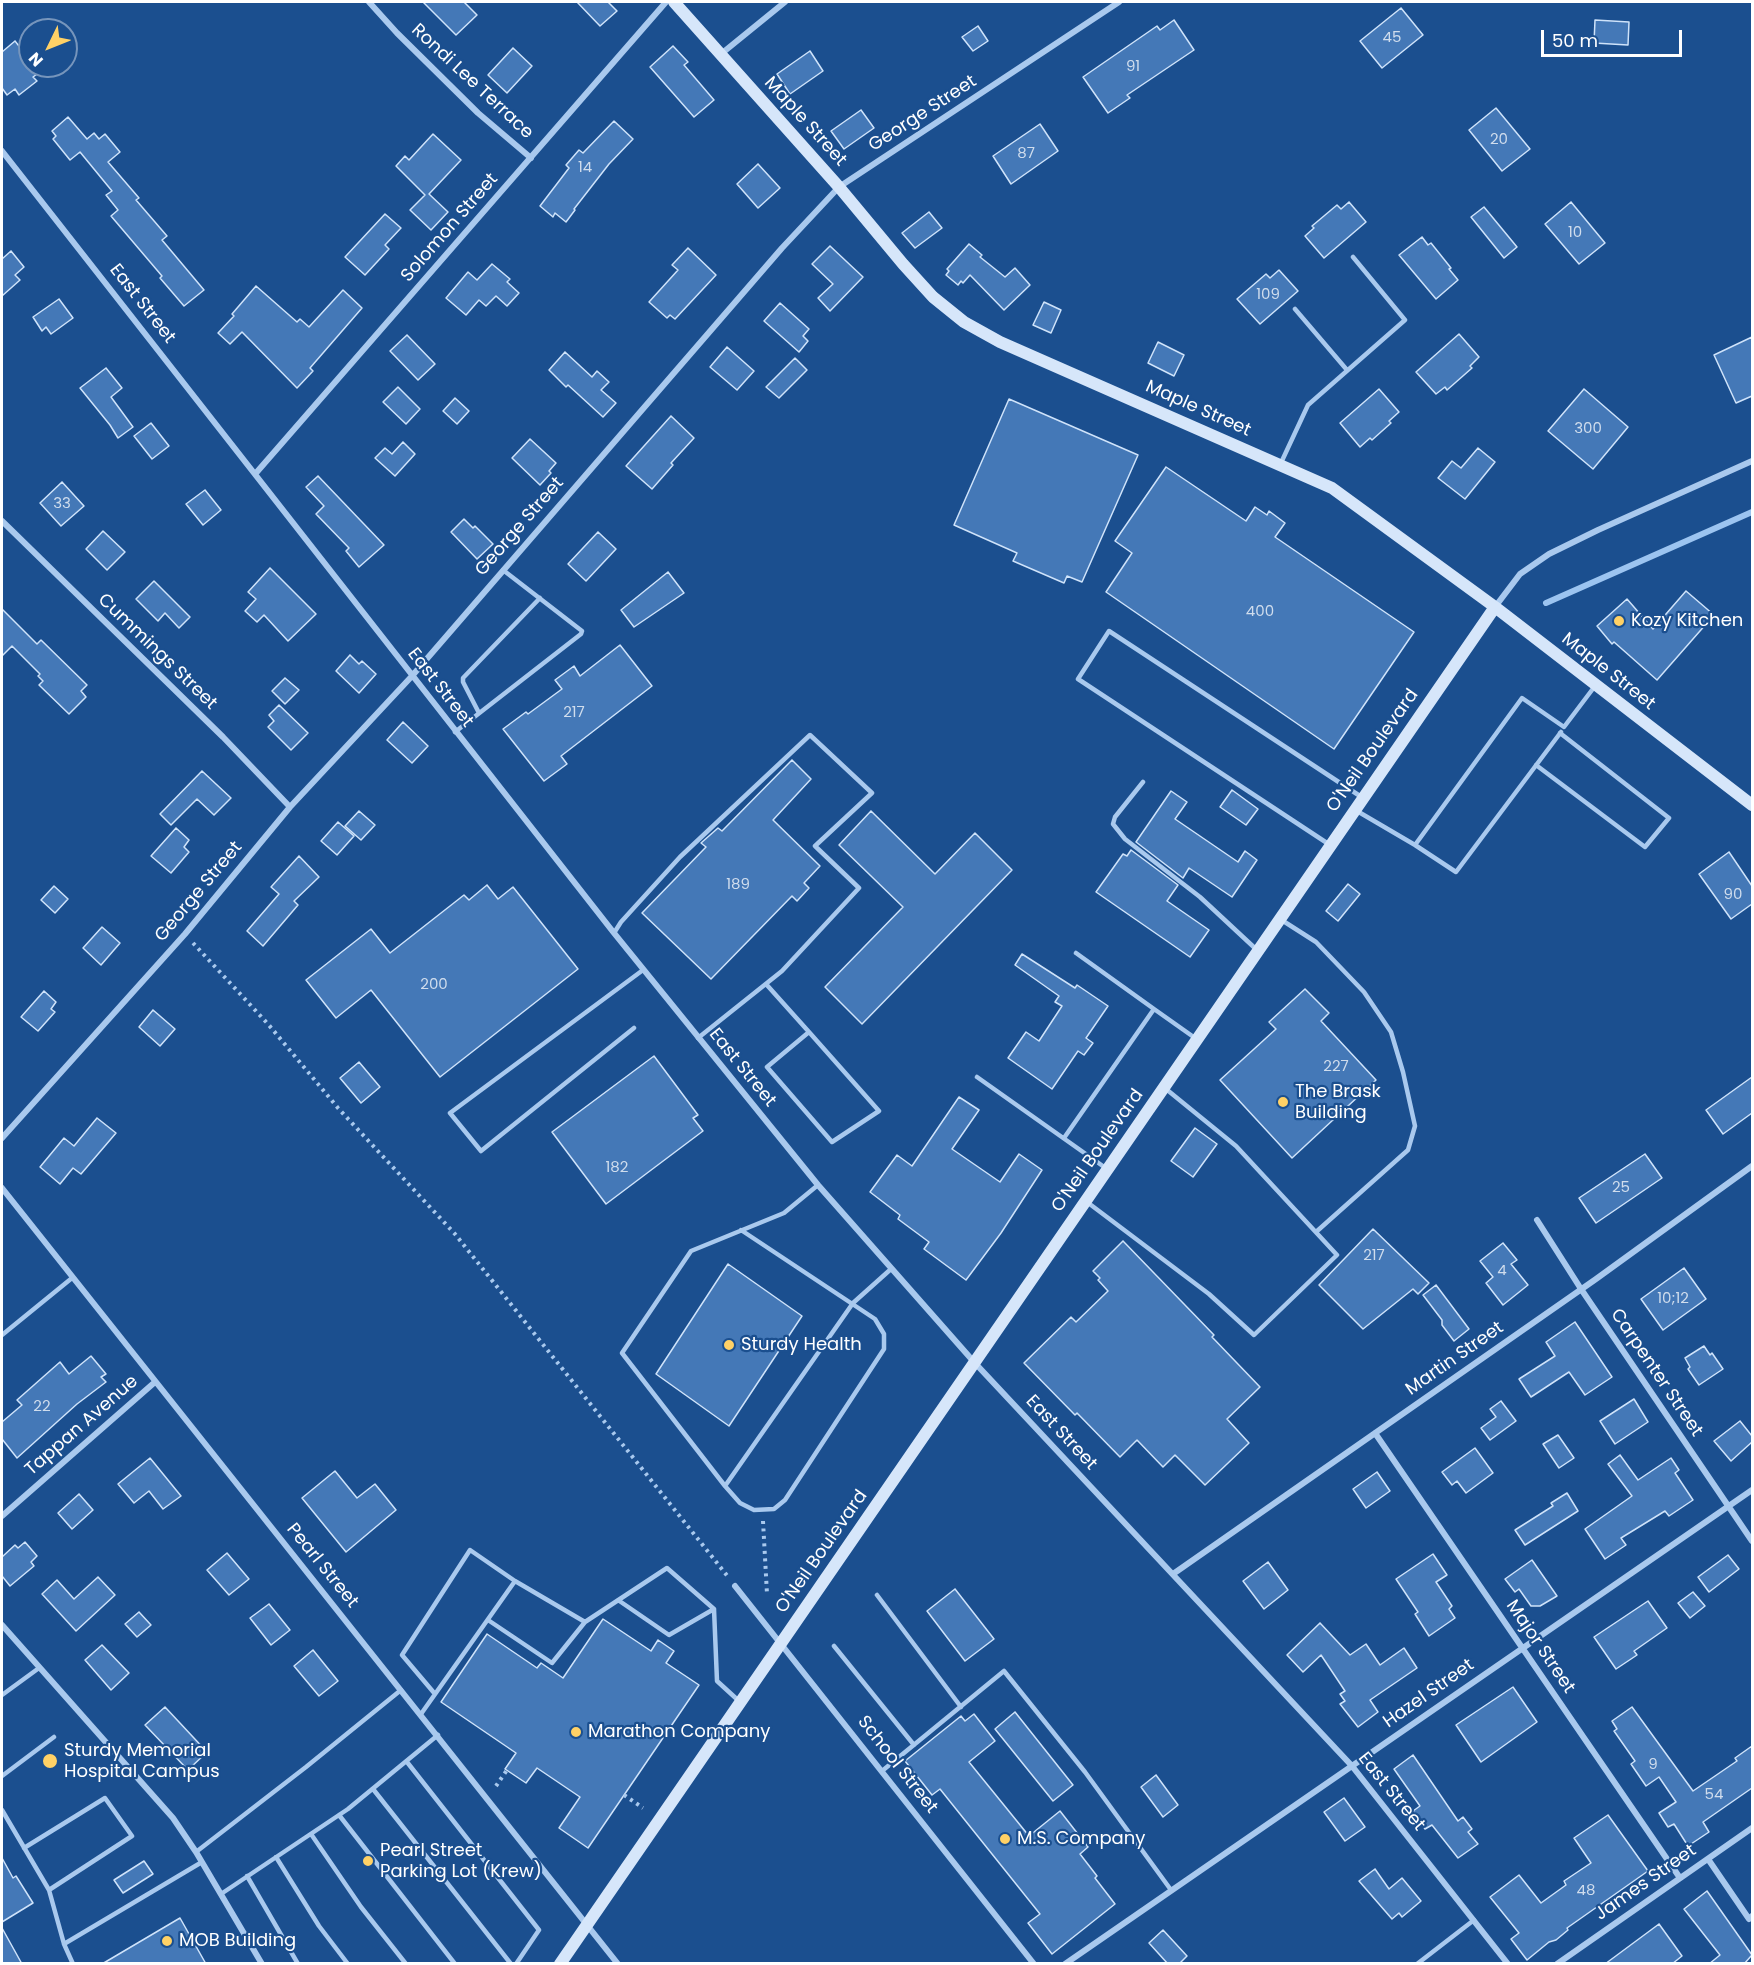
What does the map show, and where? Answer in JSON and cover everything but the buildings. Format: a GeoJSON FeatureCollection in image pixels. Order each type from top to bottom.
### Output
{"type":"FeatureCollection","features":[{"type":"Feature","properties":{"kind":"main road","name":"Maple Street"},"geometry":{"type":"LineString","coordinates":[[674,2],[839,187],[903,264],[933,297],[964,322],[1000,342],[1332,488],[1495,607],[1751,802]]}},
{"type":"Feature","properties":{"kind":"main road","name":"O'Neil Boulevard"},"geometry":{"type":"LineString","coordinates":[[563,1962],[1495,607]]}},
{"type":"Feature","properties":{"kind":"street","name":"Rondi Lee Terrace"},"geometry":{"type":"LineString","coordinates":[[369,2],[478,113],[531,158]]}},
{"type":"Feature","properties":{"kind":"street","name":"Solomon Street"},"geometry":{"type":"LineString","coordinates":[[256,473],[666,2]]}},
{"type":"Feature","properties":{"kind":"street"},"geometry":{"type":"LineString","coordinates":[[721,54],[785,2]]}},
{"type":"Feature","properties":{"kind":"street","name":"George Street"},"geometry":{"type":"LineString","coordinates":[[2,1138],[184,934],[290,807],[412,676],[782,249],[839,187],[1119,2]]}},
{"type":"Feature","properties":{"kind":"street","name":"East Street"},"geometry":{"type":"LineString","coordinates":[[2,151],[256,473],[455,732],[643,970],[818,1185],[974,1362],[1352,1766],[1508,1964]]}},
{"type":"Feature","properties":{"kind":"street","name":"O'Neil Boulevard"},"geometry":{"type":"LineString","coordinates":[[1495,607],[1520,574],[1549,554],[1752,461]]}},
{"type":"Feature","properties":{"kind":"street","name":"Cummings Street"},"geometry":{"type":"LineString","coordinates":[[2,521],[223,737],[290,807]]}},
{"type":"Feature","properties":{"kind":"street","name":"Martin Street"},"geometry":{"type":"LineString","coordinates":[[1173,1574],[1581,1289],[1752,1166]]}},
{"type":"Feature","properties":{"kind":"street","name":"Pearl Street"},"geometry":{"type":"LineString","coordinates":[[2,1188],[618,1964]]}},
{"type":"Feature","properties":{"kind":"street","name":"Carpenter Street"},"geometry":{"type":"LineString","coordinates":[[1537,1220],[1581,1289],[1752,1541]]}},
{"type":"Feature","properties":{"kind":"street","name":"Tappan Avenue"},"geometry":{"type":"LineString","coordinates":[[2,1516],[155,1382]]}},
{"type":"Feature","properties":{"kind":"street","name":"Major Street"},"geometry":{"type":"LineString","coordinates":[[1376,1433],[1680,1878]]}},
{"type":"Feature","properties":{"kind":"street","name":"Hazel Street"},"geometry":{"type":"LineString","coordinates":[[1065,1964],[1752,1490]]}},
{"type":"Feature","properties":{"kind":"street","name":"School Street"},"geometry":{"type":"LineString","coordinates":[[735,1586],[1034,1964]]}},
{"type":"Feature","properties":{"kind":"street"},"geometry":{"type":"LineString","coordinates":[[2,1625],[173,1818],[196,1852],[262,1964]]}},
{"type":"Feature","properties":{"kind":"street","name":"James Street"},"geometry":{"type":"LineString","coordinates":[[1557,1964],[1752,1828]]}},
{"type":"Feature","properties":{"kind":"street"},"geometry":{"type":"LineString","coordinates":[[1708,1859],[1749,1919],[1752,1916]]}},
{"type":"Feature","properties":{"kind":"lane"},"geometry":{"type":"LineString","coordinates":[[1280,465],[1308,405],[1405,320],[1353,256]]}},
{"type":"Feature","properties":{"kind":"lane"},"geometry":{"type":"LineString","coordinates":[[1294,309],[1347,370]]}},
{"type":"Feature","properties":{"kind":"lane"},"geometry":{"type":"LineString","coordinates":[[455,732],[582,631],[503,570]]}},
{"type":"Feature","properties":{"kind":"lane"},"geometry":{"type":"LineString","coordinates":[[479,713],[463,678],[540,598]]}},
{"type":"Feature","properties":{"kind":"lane"},"geometry":{"type":"LineString","coordinates":[[1330,845],[1078,679],[1109,631],[1363,798]]}},
{"type":"Feature","properties":{"kind":"lane"},"geometry":{"type":"LineString","coordinates":[[1355,809],[1456,872],[1596,685]]}},
{"type":"Feature","properties":{"kind":"lane"},"geometry":{"type":"LineString","coordinates":[[1415,845],[1521,698],[1564,727]]}},
{"type":"Feature","properties":{"kind":"lane"},"geometry":{"type":"LineString","coordinates":[[1536,765],[1645,847],[1669,818],[1560,733]]}},
{"type":"Feature","properties":{"kind":"lane"},"geometry":{"type":"LineString","coordinates":[[614,933],[621,922],[680,857],[810,735],[872,793],[815,846],[859,888],[782,971],[698,1038]]}},
{"type":"Feature","properties":{"kind":"lane"},"geometry":{"type":"LineString","coordinates":[[1143,782],[1115,817],[1113,824],[1125,839],[1200,897],[1258,951]]}},
{"type":"Feature","properties":{"kind":"lane"},"geometry":{"type":"LineString","coordinates":[[1280,919],[1316,942],[1364,992],[1391,1032],[1415,1126],[1408,1150],[1316,1232]]}},
{"type":"Feature","properties":{"kind":"lane"},"geometry":{"type":"LineString","coordinates":[[1076,953],[1197,1039]]}},
{"type":"Feature","properties":{"kind":"lane"},"geometry":{"type":"LineString","coordinates":[[634,1028],[481,1150],[450,1113],[643,970]]}},
{"type":"Feature","properties":{"kind":"lane"},"geometry":{"type":"LineString","coordinates":[[766,984],[809,1032],[879,1111],[832,1142],[767,1067],[809,1032]]}},
{"type":"Feature","properties":{"kind":"lane"},"geometry":{"type":"LineString","coordinates":[[1064,1138],[1154,1009]]}},
{"type":"Feature","properties":{"kind":"lane"},"geometry":{"type":"LineString","coordinates":[[977,1077],[1107,1169]]}},
{"type":"Feature","properties":{"kind":"lane"},"geometry":{"type":"LineString","coordinates":[[1085,1201],[1209,1294],[1254,1335],[1337,1255],[1236,1146],[1164,1087]]}},
{"type":"Feature","properties":{"kind":"lane"},"geometry":{"type":"LineString","coordinates":[[741,1230],[875,1319],[884,1334],[884,1349],[785,1500],[774,1509],[754,1510],[740,1503],[622,1353],[691,1251],[741,1230],[784,1213],[818,1185]]}},
{"type":"Feature","properties":{"kind":"lane"},"geometry":{"type":"LineString","coordinates":[[725,1486],[853,1303],[891,1269]]}},
{"type":"Feature","properties":{"kind":"lane"},"geometry":{"type":"LineString","coordinates":[[2,1335],[72,1278]]}},
{"type":"Feature","properties":{"kind":"lane"},"geometry":{"type":"LineString","coordinates":[[435,1694],[402,1655],[470,1550],[515,1581],[585,1622]]}},
{"type":"Feature","properties":{"kind":"lane"},"geometry":{"type":"LineString","coordinates":[[488,1620],[552,1663],[585,1622],[667,1568],[714,1609],[717,1681],[740,1702]]}},
{"type":"Feature","properties":{"kind":"lane"},"geometry":{"type":"LineString","coordinates":[[421,1714],[515,1581]]}},
{"type":"Feature","properties":{"kind":"lane"},"geometry":{"type":"LineString","coordinates":[[877,1595],[961,1707]]}},
{"type":"Feature","properties":{"kind":"lane"},"geometry":{"type":"LineString","coordinates":[[618,1600],[669,1635],[714,1609]]}},
{"type":"Feature","properties":{"kind":"lane"},"geometry":{"type":"LineString","coordinates":[[834,1646],[914,1745]]}},
{"type":"Feature","properties":{"kind":"lane"},"geometry":{"type":"LineString","coordinates":[[2,1695],[39,1668]]}},
{"type":"Feature","properties":{"kind":"lane"},"geometry":{"type":"LineString","coordinates":[[882,1771],[1004,1671],[1085,1772],[1171,1890]]}},
{"type":"Feature","properties":{"kind":"lane"},"geometry":{"type":"LineString","coordinates":[[196,1852],[401,1690]]}},
{"type":"Feature","properties":{"kind":"lane"},"geometry":{"type":"LineString","coordinates":[[221,1894],[339,1815],[438,1735]]}},
{"type":"Feature","properties":{"kind":"lane"},"geometry":{"type":"LineString","coordinates":[[2,1776],[54,1737]]}},
{"type":"Feature","properties":{"kind":"lane"},"geometry":{"type":"LineString","coordinates":[[373,1789],[514,1964],[539,1930],[407,1762]]}},
{"type":"Feature","properties":{"kind":"lane"},"geometry":{"type":"LineString","coordinates":[[24,1848],[105,1798],[132,1836],[50,1890]]}},
{"type":"Feature","properties":{"kind":"lane"},"geometry":{"type":"LineString","coordinates":[[2,1810],[50,1890],[64,1944],[73,1964]]}},
{"type":"Feature","properties":{"kind":"lane"},"geometry":{"type":"LineString","coordinates":[[339,1815],[455,1964]]}},
{"type":"Feature","properties":{"kind":"lane"},"geometry":{"type":"LineString","coordinates":[[311,1834],[361,1907],[406,1964]]}},
{"type":"Feature","properties":{"kind":"lane"},"geometry":{"type":"LineString","coordinates":[[276,1857],[320,1926],[348,1964]]}},
{"type":"Feature","properties":{"kind":"lane"},"geometry":{"type":"LineString","coordinates":[[64,1944],[202,1862]]}},
{"type":"Feature","properties":{"kind":"lane"},"geometry":{"type":"LineString","coordinates":[[248,1876],[298,1964]]}},
{"type":"Feature","properties":{"kind":"lane"},"geometry":{"type":"LineString","coordinates":[[1418,1964],[1474,1920]]}},
{"type":"Feature","properties":{"kind":"path"},"geometry":{"type":"LineString","coordinates":[[184,934],[261,1016],[338,1108],[455,1234],[735,1586]]}},
{"type":"Feature","properties":{"kind":"path"},"geometry":{"type":"LineString","coordinates":[[763,1520],[767,1594]]}},
{"type":"Feature","properties":{"kind":"path"},"geometry":{"type":"LineString","coordinates":[[496,1786],[507,1770]]}},
{"type":"Feature","properties":{"kind":"path"},"geometry":{"type":"LineString","coordinates":[[624,1795],[643,1808]]}},
{"type":"Feature","properties":{"kind":"waterway"},"geometry":{"type":"LineString","coordinates":[[1546,603],[1752,512]]}},
{"type":"Feature","properties":{"kind":"place","name":"Kozy Kitchen"},"geometry":{"type":"Point","coordinates":[1619,621]}},
{"type":"Feature","properties":{"kind":"place","name":"The Brask Building"},"geometry":{"type":"Point","coordinates":[1283,1102]}},
{"type":"Feature","properties":{"kind":"place","name":"Sturdy Health"},"geometry":{"type":"Point","coordinates":[729,1345]}},
{"type":"Feature","properties":{"kind":"place","name":"Marathon Company"},"geometry":{"type":"Point","coordinates":[576,1732]}},
{"type":"Feature","properties":{"kind":"place","name":"Sturdy Memorial Hospital Campus"},"geometry":{"type":"Point","coordinates":[50,1761]}},
{"type":"Feature","properties":{"kind":"place","name":"M.S. Company"},"geometry":{"type":"Point","coordinates":[1005,1839]}},
{"type":"Feature","properties":{"kind":"place","name":"Pearl Street Parking Lot (Krew)"},"geometry":{"type":"Point","coordinates":[368,1861]}},
{"type":"Feature","properties":{"kind":"place","name":"MOB Building"},"geometry":{"type":"Point","coordinates":[167,1941]}}]}
